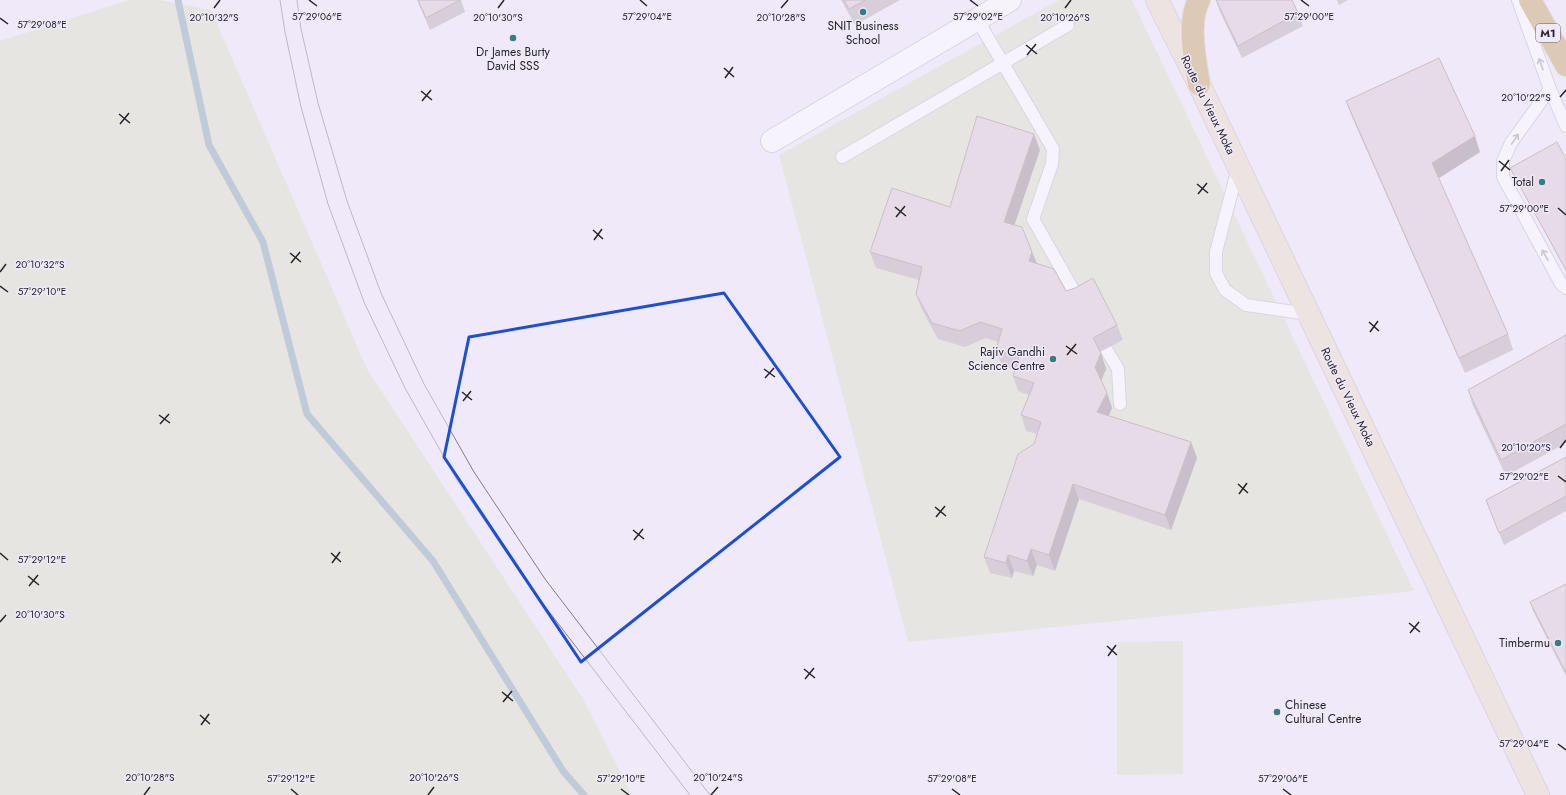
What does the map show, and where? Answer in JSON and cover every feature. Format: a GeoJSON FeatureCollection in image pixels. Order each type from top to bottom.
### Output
{"type":"FeatureCollection","features":[{"type":"Feature","properties":{"kind":"highway"},"geometry":{"type":"LineString","coordinates":[[1199,0],[1195,7],[1192,40],[1199,84]]}},
{"type":"Feature","properties":{"kind":"highway","name":"M1"},"geometry":{"type":"LineString","coordinates":[[1530,0],[1566,65]]}},
{"type":"Feature","properties":{"kind":"main road","name":"Route du Vieux Moka"},"geometry":{"type":"LineString","coordinates":[[1157,0],[1239,167],[1538,795]]}},
{"type":"Feature","properties":{"kind":"street"},"geometry":{"type":"LineString","coordinates":[[772,141],[1010,0]]}},
{"type":"Feature","properties":{"kind":"lane"},"geometry":{"type":"LineString","coordinates":[[1518,0],[1550,89],[1566,126]]}},
{"type":"Feature","properties":{"kind":"lane"},"geometry":{"type":"LineString","coordinates":[[977,19],[1052,149],[1052,164],[1033,219],[1081,303]]}},
{"type":"Feature","properties":{"kind":"lane"},"geometry":{"type":"LineString","coordinates":[[842,157],[1068,25]]}},
{"type":"Feature","properties":{"kind":"lane"},"geometry":{"type":"LineString","coordinates":[[1550,89],[1511,143],[1503,161],[1503,177],[1561,284],[1566,288]]}},
{"type":"Feature","properties":{"kind":"lane"},"geometry":{"type":"LineString","coordinates":[[1239,167],[1216,252],[1216,273],[1225,290],[1246,305],[1308,314]]}},
{"type":"Feature","properties":{"kind":"lane"},"geometry":{"type":"LineString","coordinates":[[1106,350],[1118,368],[1120,404]]}},
{"type":"Feature","properties":{"kind":"highlighted area"},"geometry":{"type":"Polygon","coordinates":[[[724,293],[840,457],[581,662],[444,457],[469,337],[724,293]]]}},
{"type":"Feature","properties":{"kind":"green space"},"geometry":{"type":"Polygon","coordinates":[[[129,0],[160,0],[211,10],[367,369],[583,699],[632,795],[0,795],[0,41],[129,0]]]}},
{"type":"Feature","properties":{"kind":"green space"},"geometry":{"type":"Polygon","coordinates":[[[1059,0],[1132,0],[1414,591],[908,642],[779,155],[1059,0]]]}},
{"type":"Feature","properties":{"kind":"green space"},"geometry":{"type":"Polygon","coordinates":[[[1183,641],[1183,774],[1117,775],[1117,642],[1183,641]]]}},
{"type":"Feature","properties":{"kind":"building"},"geometry":{"type":"Polygon","coordinates":[[[418,0],[460,0],[426,18],[418,0]]]}},
{"type":"Feature","properties":{"kind":"building"},"geometry":{"type":"Polygon","coordinates":[[[844,0],[866,0],[849,9],[844,0]]]}},
{"type":"Feature","properties":{"kind":"building"},"geometry":{"type":"Polygon","coordinates":[[[1216,0],[1292,0],[1298,13],[1238,46],[1216,0]]]}},
{"type":"Feature","properties":{"kind":"building"},"geometry":{"type":"Polygon","coordinates":[[[1439,58],[1475,136],[1432,163],[1508,334],[1459,358],[1346,101],[1439,58]]]}},
{"type":"Feature","properties":{"kind":"building","name":"Rajiv Gandhi Science Centre"},"geometry":{"type":"Polygon","coordinates":[[[977,116],[1034,134],[1004,222],[1022,227],[1032,252],[1029,261],[1054,269],[1066,291],[1075,288],[1093,278],[1117,325],[1093,338],[1101,353],[1095,367],[1107,393],[1097,412],[1191,442],[1165,515],[1073,484],[1049,555],[1031,549],[1027,561],[1008,555],[1006,563],[984,557],[1018,454],[1034,444],[1041,422],[1021,415],[1034,383],[1013,376],[1019,357],[996,350],[1002,329],[980,322],[960,331],[932,323],[916,294],[922,267],[870,252],[892,188],[950,207],[977,116]]]}},
{"type":"Feature","properties":{"kind":"building"},"geometry":{"type":"Polygon","coordinates":[[[1557,142],[1566,159],[1566,270],[1510,168],[1557,142]]]}},
{"type":"Feature","properties":{"kind":"building"},"geometry":{"type":"Polygon","coordinates":[[[1566,335],[1566,424],[1501,460],[1468,390],[1566,335]]]}},
{"type":"Feature","properties":{"kind":"building"},"geometry":{"type":"Polygon","coordinates":[[[1566,457],[1566,496],[1499,533],[1486,500],[1566,457]]]}},
{"type":"Feature","properties":{"kind":"building","name":"Timbermu"},"geometry":{"type":"Polygon","coordinates":[[[1566,584],[1566,673],[1530,602],[1566,584]]]}},
{"type":"Feature","properties":{"kind":"waterway"},"geometry":{"type":"LineString","coordinates":[[178,0],[209,145],[263,242],[307,414],[433,561],[563,771],[584,795]]}},
{"type":"Feature","properties":{"kind":"tram line"},"geometry":{"type":"LineString","coordinates":[[280,0],[285,32],[301,107],[328,204],[364,302],[405,388],[457,480],[527,583],[690,795]]}},
{"type":"Feature","properties":{"kind":"tram line"},"geometry":{"type":"LineString","coordinates":[[297,0],[301,29],[318,103],[347,201],[381,293],[424,384],[474,472],[545,579],[710,795]]}},
{"type":"Feature","properties":{"kind":"place","name":"SNIT Business School"},"geometry":{"type":"Point","coordinates":[863,12]}},
{"type":"Feature","properties":{"kind":"place","name":"Dr James Burty David SSS"},"geometry":{"type":"Point","coordinates":[513,38]}},
{"type":"Feature","properties":{"kind":"place","name":"Total"},"geometry":{"type":"Point","coordinates":[1542,182]}},
{"type":"Feature","properties":{"kind":"place","name":"Rajiv Gandhi Science Centre"},"geometry":{"type":"Point","coordinates":[1053,359]}},
{"type":"Feature","properties":{"kind":"place","name":"Timbermu"},"geometry":{"type":"Point","coordinates":[1558,643]}},
{"type":"Feature","properties":{"kind":"place","name":"Chinese Cultural Centre"},"geometry":{"type":"Point","coordinates":[1277,712]}}]}
